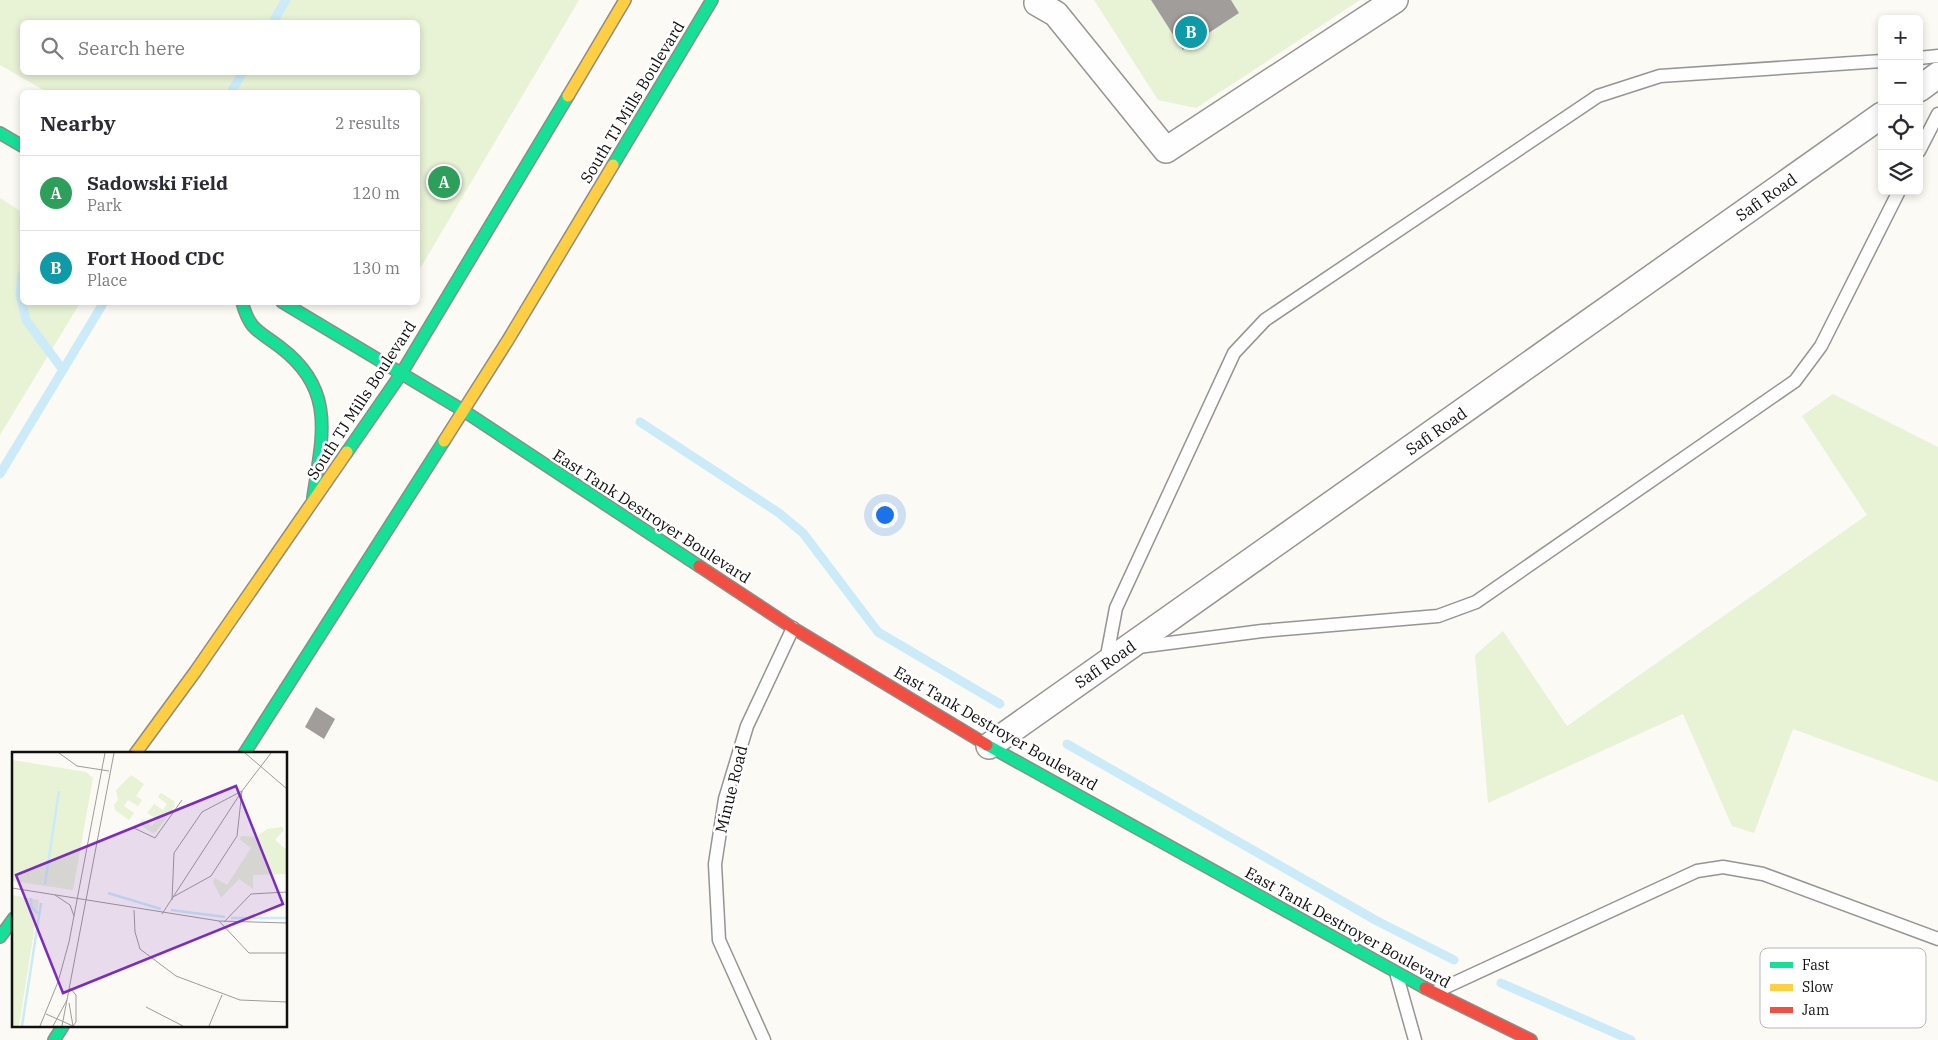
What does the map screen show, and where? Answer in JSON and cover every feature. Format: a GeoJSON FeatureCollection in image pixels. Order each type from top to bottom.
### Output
{"type":"FeatureCollection","features":[{"type":"Feature","properties":{"kind":"street","name":"South TJ Mills Boulevard"},"geometry":{"type":"LineString","coordinates":[[136,752],[195,672],[401,374],[625,0]]}},
{"type":"Feature","properties":{"kind":"street","name":"South TJ Mills Boulevard"},"geometry":{"type":"LineString","coordinates":[[245,752],[464,411],[712,0]]}},
{"type":"Feature","properties":{"kind":"street"},"geometry":{"type":"LineString","coordinates":[[1037,3],[1056,14],[1166,150],[1395,0]]}},
{"type":"Feature","properties":{"kind":"street"},"geometry":{"type":"LineString","coordinates":[[1923,86],[1938,76]]}},
{"type":"Feature","properties":{"kind":"street","name":"Safi Road"},"geometry":{"type":"LineString","coordinates":[[989,746],[1878,118]]}},
{"type":"Feature","properties":{"kind":"street"},"geometry":{"type":"LineString","coordinates":[[0,133],[20,145]]}},
{"type":"Feature","properties":{"kind":"street"},"geometry":{"type":"LineString","coordinates":[[243,305],[249,323],[291,355],[305,369],[318,392],[323,413],[312,503]]}},
{"type":"Feature","properties":{"kind":"street","name":"East Tank Destroyer Boulevard"},"geometry":{"type":"LineString","coordinates":[[287,305],[464,411],[794,628],[989,746],[1432,993],[1531,1040]]}},
{"type":"Feature","properties":{"kind":"street"},"geometry":{"type":"LineString","coordinates":[[0,937],[12,921]]}},
{"type":"Feature","properties":{"kind":"street"},"geometry":{"type":"LineString","coordinates":[[54,1040],[67,1029]]}},
{"type":"Feature","properties":{"kind":"lane"},"geometry":{"type":"LineString","coordinates":[[1923,58],[1938,56]]}},
{"type":"Feature","properties":{"kind":"lane"},"geometry":{"type":"LineString","coordinates":[[1105,663],[1116,608],[1234,353],[1265,320],[1598,96],[1660,76],[1878,60]]}},
{"type":"Feature","properties":{"kind":"lane"},"geometry":{"type":"LineString","coordinates":[[1920,150],[1938,114]]}},
{"type":"Feature","properties":{"kind":"lane"},"geometry":{"type":"LineString","coordinates":[[1128,648],[1262,631],[1438,616],[1476,602],[1795,381],[1821,346],[1897,195]]}},
{"type":"Feature","properties":{"kind":"lane","name":"Minue Road"},"geometry":{"type":"LineString","coordinates":[[764,1040],[719,940],[715,864],[725,799],[747,726],[794,628]]}},
{"type":"Feature","properties":{"kind":"lane"},"geometry":{"type":"LineString","coordinates":[[1432,993],[1697,871],[1723,868],[1763,874],[1938,939]]}},
{"type":"Feature","properties":{"kind":"lane"},"geometry":{"type":"LineString","coordinates":[[1397,973],[1415,1040]]}},
{"type":"Feature","properties":{"kind":"green space"},"geometry":{"type":"Polygon","coordinates":[[[0,0],[579,0],[420,269],[420,90],[44,90],[0,65],[0,0]]]}},
{"type":"Feature","properties":{"kind":"green space"},"geometry":{"type":"Polygon","coordinates":[[[1094,0],[1151,0],[1184,50],[1239,13],[1231,0],[1360,0],[1196,108],[1158,100],[1094,0]]]}},
{"type":"Feature","properties":{"kind":"green space"},"geometry":{"type":"Polygon","coordinates":[[[0,198],[20,211],[20,305],[79,305],[0,435],[0,198]]]}},
{"type":"Feature","properties":{"kind":"green space"},"geometry":{"type":"Polygon","coordinates":[[[1833,394],[1938,447],[1938,782],[1793,729],[1754,833],[1732,826],[1683,714],[1488,803],[1475,655],[1503,631],[1567,726],[1867,515],[1802,416],[1833,394]]]}},
{"type":"Feature","properties":{"kind":"building"},"geometry":{"type":"Polygon","coordinates":[[[1151,0],[1231,0],[1239,13],[1183,50],[1151,0]]]}},
{"type":"Feature","properties":{"kind":"building"},"geometry":{"type":"Polygon","coordinates":[[[316,707],[335,719],[324,739],[305,727],[316,707]]]}},
{"type":"Feature","properties":{"kind":"waterway"},"geometry":{"type":"LineString","coordinates":[[274,20],[286,0]]}},
{"type":"Feature","properties":{"kind":"waterway"},"geometry":{"type":"LineString","coordinates":[[232,90],[241,75]]}},
{"type":"Feature","properties":{"kind":"waterway"},"geometry":{"type":"LineString","coordinates":[[23,305],[26,320],[63,370]]}},
{"type":"Feature","properties":{"kind":"waterway"},"geometry":{"type":"LineString","coordinates":[[0,474],[102,305]]}},
{"type":"Feature","properties":{"kind":"waterway"},"geometry":{"type":"LineString","coordinates":[[640,422],[779,513],[803,533],[878,632],[1000,704]]}},
{"type":"Feature","properties":{"kind":"waterway"},"geometry":{"type":"LineString","coordinates":[[1067,744],[1377,921],[1454,960]]}},
{"type":"Feature","properties":{"kind":"waterway"},"geometry":{"type":"LineString","coordinates":[[1501,983],[1631,1040]]}},
{"type":"Feature","properties":{"kind":"traffic: fast"},"geometry":{"type":"LineString","coordinates":[[613,165],[712,0]]}},
{"type":"Feature","properties":{"kind":"traffic: fast"},"geometry":{"type":"LineString","coordinates":[[347,452],[401,374],[568,96]]}},
{"type":"Feature","properties":{"kind":"traffic: fast"},"geometry":{"type":"LineString","coordinates":[[0,133],[20,145]]}},
{"type":"Feature","properties":{"kind":"traffic: fast"},"geometry":{"type":"LineString","coordinates":[[243,305],[248,319],[256,329],[298,363],[310,380],[318,398],[322,435],[313,498]]}},
{"type":"Feature","properties":{"kind":"traffic: fast"},"geometry":{"type":"LineString","coordinates":[[287,305],[464,411],[699,566]]}},
{"type":"Feature","properties":{"kind":"traffic: fast"},"geometry":{"type":"LineString","coordinates":[[245,752],[444,441]]}},
{"type":"Feature","properties":{"kind":"traffic: fast"},"geometry":{"type":"LineString","coordinates":[[987,745],[1425,988]]}},
{"type":"Feature","properties":{"kind":"traffic: fast"},"geometry":{"type":"LineString","coordinates":[[0,937],[12,921]]}},
{"type":"Feature","properties":{"kind":"traffic: fast"},"geometry":{"type":"LineString","coordinates":[[54,1040],[62,1028]]}},
{"type":"Feature","properties":{"kind":"traffic: slow"},"geometry":{"type":"LineString","coordinates":[[568,96],[625,0]]}},
{"type":"Feature","properties":{"kind":"traffic: slow"},"geometry":{"type":"LineString","coordinates":[[444,441],[508,340],[613,165]]}},
{"type":"Feature","properties":{"kind":"traffic: slow"},"geometry":{"type":"LineString","coordinates":[[136,752],[195,672],[347,452]]}},
{"type":"Feature","properties":{"kind":"traffic: jam"},"geometry":{"type":"LineString","coordinates":[[699,566],[793,628],[987,745]]}},
{"type":"Feature","properties":{"kind":"traffic: jam"},"geometry":{"type":"LineString","coordinates":[[1425,988],[1531,1040]]}},
{"type":"Feature","properties":{"kind":"place","name":"Fort Hood CDC"},"geometry":{"type":"Point","coordinates":[1191,32]}},
{"type":"Feature","properties":{"kind":"place","name":"Sadowski Field"},"geometry":{"type":"Point","coordinates":[444,182]}}]}
